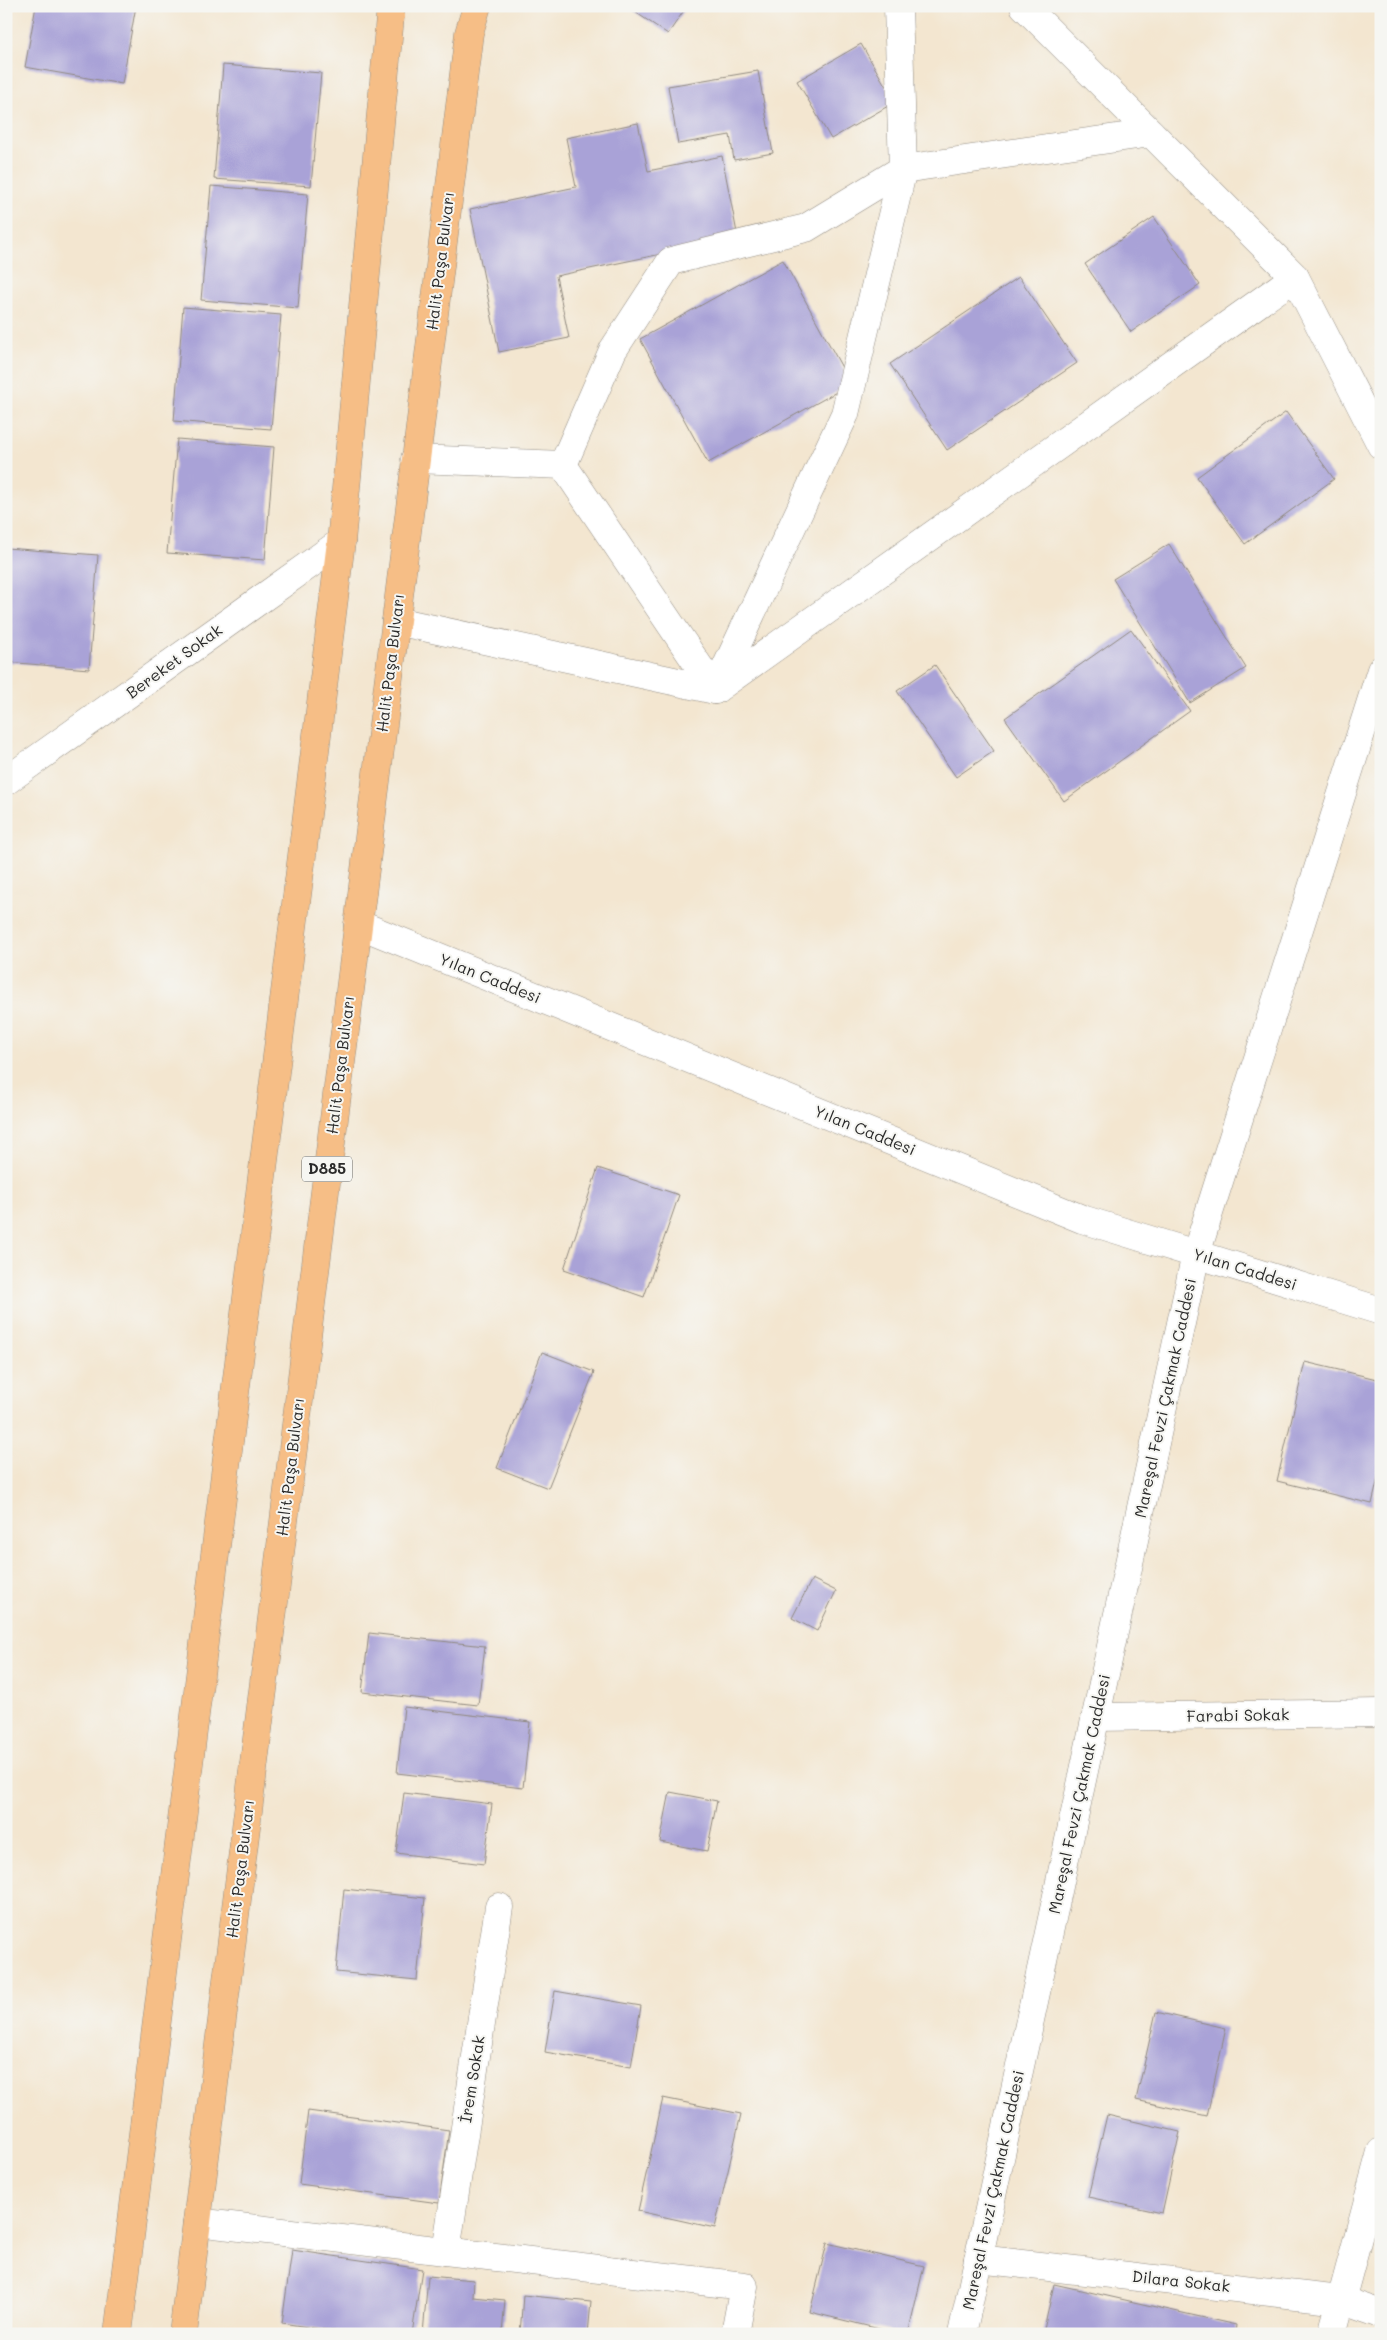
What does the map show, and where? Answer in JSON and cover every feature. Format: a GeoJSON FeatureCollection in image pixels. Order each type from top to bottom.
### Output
{"type":"FeatureCollection","features":[{"type":"Feature","properties":{"kind":"highway"},"geometry":{"type":"LineString","coordinates":[[118,2334],[341,542],[391,6]]}},
{"type":"Feature","properties":{"kind":"highway","name":"Halit Paşa Bulvarı"},"geometry":{"type":"LineString","coordinates":[[183,2334],[415,459],[469,33],[477,6]]}},
{"type":"Feature","properties":{"kind":"highway"},"geometry":{"type":"LineString","coordinates":[[469,33],[488,6]]}},
{"type":"Feature","properties":{"kind":"street"},"geometry":{"type":"LineString","coordinates":[[715,690],[845,414],[903,169],[898,6]]}},
{"type":"Feature","properties":{"kind":"street"},"geometry":{"type":"LineString","coordinates":[[1024,6],[1295,277],[1381,445]]}},
{"type":"Feature","properties":{"kind":"street"},"geometry":{"type":"LineString","coordinates":[[563,465],[614,350],[671,261],[806,228],[903,169],[1151,133]]}},
{"type":"Feature","properties":{"kind":"street"},"geometry":{"type":"LineString","coordinates":[[396,621],[715,690],[1295,277]]}},
{"type":"Feature","properties":{"kind":"street"},"geometry":{"type":"LineString","coordinates":[[415,459],[563,465]]}},
{"type":"Feature","properties":{"kind":"street"},"geometry":{"type":"LineString","coordinates":[[563,465],[715,690]]}},
{"type":"Feature","properties":{"kind":"street","name":"Bereket Sokak"},"geometry":{"type":"LineString","coordinates":[[6,781],[341,542]]}},
{"type":"Feature","properties":{"kind":"street","name":"Mareşal Fevzi Çakmak Caddesi"},"geometry":{"type":"LineString","coordinates":[[962,2334],[1196,1254],[1381,670]]}},
{"type":"Feature","properties":{"kind":"street","name":"Yılan Caddesi"},"geometry":{"type":"LineString","coordinates":[[358,924],[1082,1219],[1381,1311]]}},
{"type":"Feature","properties":{"kind":"street","name":"Farabi Sokak"},"geometry":{"type":"LineString","coordinates":[[1096,1717],[1381,1713]]}},
{"type":"Feature","properties":{"kind":"street","name":"İrem Sokak"},"geometry":{"type":"LineString","coordinates":[[446,2250],[499,1907]]}},
{"type":"Feature","properties":{"kind":"street"},"geometry":{"type":"LineString","coordinates":[[1332,2334],[1381,2152]]}},
{"type":"Feature","properties":{"kind":"street"},"geometry":{"type":"LineString","coordinates":[[197,2222],[744,2286],[735,2334]]}},
{"type":"Feature","properties":{"kind":"street","name":"Dilara Sokak"},"geometry":{"type":"LineString","coordinates":[[978,2259],[1341,2300],[1381,2314]]}},
{"type":"Feature","properties":{"kind":"building"},"geometry":{"type":"Polygon","coordinates":[[[36,6],[136,6],[122,84],[25,67],[36,6]]]}},
{"type":"Feature","properties":{"kind":"building"},"geometry":{"type":"Polygon","coordinates":[[[626,6],[687,6],[668,34],[626,6]]]}},
{"type":"Feature","properties":{"kind":"building"},"geometry":{"type":"Polygon","coordinates":[[[861,44],[895,102],[831,139],[797,81],[861,44]]]}},
{"type":"Feature","properties":{"kind":"building"},"geometry":{"type":"Polygon","coordinates":[[[223,65],[321,73],[311,186],[214,179],[223,65]]]}},
{"type":"Feature","properties":{"kind":"building"},"geometry":{"type":"Polygon","coordinates":[[[758,71],[773,153],[734,160],[730,135],[678,144],[668,86],[758,71]]]}},
{"type":"Feature","properties":{"kind":"building"},"geometry":{"type":"Polygon","coordinates":[[[638,123],[648,171],[722,156],[738,238],[556,276],[569,338],[499,352],[470,209],[576,187],[566,138],[638,123]]]}},
{"type":"Feature","properties":{"kind":"building"},"geometry":{"type":"Polygon","coordinates":[[[211,186],[308,194],[298,308],[201,300],[211,186]]]}},
{"type":"Feature","properties":{"kind":"building"},"geometry":{"type":"Polygon","coordinates":[[[1154,217],[1200,285],[1131,332],[1085,264],[1154,217]]]}},
{"type":"Feature","properties":{"kind":"building"},"geometry":{"type":"Polygon","coordinates":[[[783,260],[851,384],[708,463],[640,339],[783,260]]]}},
{"type":"Feature","properties":{"kind":"building"},"geometry":{"type":"Polygon","coordinates":[[[1019,277],[1077,363],[947,450],[890,364],[1019,277]]]}},
{"type":"Feature","properties":{"kind":"building"},"geometry":{"type":"Polygon","coordinates":[[[183,307],[281,315],[271,429],[174,421],[183,307]]]}},
{"type":"Feature","properties":{"kind":"building"},"geometry":{"type":"Polygon","coordinates":[[[1286,412],[1334,479],[1245,544],[1197,477],[1286,412]]]}},
{"type":"Feature","properties":{"kind":"building"},"geometry":{"type":"Polygon","coordinates":[[[177,439],[274,447],[265,560],[167,553],[177,439]]]}},
{"type":"Feature","properties":{"kind":"building"},"geometry":{"type":"Polygon","coordinates":[[[1169,544],[1246,668],[1190,703],[1113,579],[1169,544]]]}},
{"type":"Feature","properties":{"kind":"building"},"geometry":{"type":"Polygon","coordinates":[[[6,548],[98,555],[89,669],[6,662],[6,548]]]}},
{"type":"Feature","properties":{"kind":"building"},"geometry":{"type":"Polygon","coordinates":[[[1131,629],[1190,711],[1064,801],[1005,718],[1131,629]]]}},
{"type":"Feature","properties":{"kind":"building"},"geometry":{"type":"Polygon","coordinates":[[[935,665],[994,751],[956,777],[897,691],[935,665]]]}},
{"type":"Feature","properties":{"kind":"building"},"geometry":{"type":"Polygon","coordinates":[[[598,1168],[679,1195],[644,1297],[564,1269],[598,1168]]]}},
{"type":"Feature","properties":{"kind":"building"},"geometry":{"type":"Polygon","coordinates":[[[542,1352],[594,1372],[548,1488],[497,1468],[542,1352]]]}},
{"type":"Feature","properties":{"kind":"building"},"geometry":{"type":"Polygon","coordinates":[[[1305,1362],[1381,1380],[1381,1465],[1372,1504],[1277,1481],[1305,1362]]]}},
{"type":"Feature","properties":{"kind":"building"},"geometry":{"type":"Polygon","coordinates":[[[812,1579],[836,1591],[817,1631],[792,1618],[812,1579]]]}},
{"type":"Feature","properties":{"kind":"building"},"geometry":{"type":"Polygon","coordinates":[[[369,1633],[485,1646],[478,1705],[362,1692],[369,1633]]]}},
{"type":"Feature","properties":{"kind":"building"},"geometry":{"type":"Polygon","coordinates":[[[404,1707],[530,1722],[523,1788],[397,1773],[404,1707]]]}},
{"type":"Feature","properties":{"kind":"building"},"geometry":{"type":"Polygon","coordinates":[[[670,1792],[717,1801],[707,1851],[660,1842],[670,1792]]]}},
{"type":"Feature","properties":{"kind":"building"},"geometry":{"type":"Polygon","coordinates":[[[404,1793],[492,1804],[484,1864],[396,1853],[404,1793]]]}},
{"type":"Feature","properties":{"kind":"building"},"geometry":{"type":"Polygon","coordinates":[[[344,1889],[425,1898],[417,1980],[336,1972],[344,1889]]]}},
{"type":"Feature","properties":{"kind":"building"},"geometry":{"type":"Polygon","coordinates":[[[555,1991],[641,2006],[631,2067],[545,2052],[555,1991]]]}},
{"type":"Feature","properties":{"kind":"building"},"geometry":{"type":"Polygon","coordinates":[[[1156,2012],[1226,2028],[1207,2116],[1136,2100],[1156,2012]]]}},
{"type":"Feature","properties":{"kind":"building"},"geometry":{"type":"Polygon","coordinates":[[[663,2098],[741,2114],[715,2228],[638,2211],[663,2098]]]}},
{"type":"Feature","properties":{"kind":"building"},"geometry":{"type":"Polygon","coordinates":[[[308,2111],[449,2130],[439,2203],[299,2184],[308,2111]]]}},
{"type":"Feature","properties":{"kind":"building"},"geometry":{"type":"Polygon","coordinates":[[[1107,2115],[1180,2132],[1162,2213],[1088,2197],[1107,2115]]]}},
{"type":"Feature","properties":{"kind":"building"},"geometry":{"type":"Polygon","coordinates":[[[827,2243],[924,2266],[908,2334],[900,2334],[810,2312],[827,2243]]]}},
{"type":"Feature","properties":{"kind":"building"},"geometry":{"type":"Polygon","coordinates":[[[292,2250],[422,2269],[412,2334],[353,2334],[282,2323],[292,2250]]]}},
{"type":"Feature","properties":{"kind":"building"},"geometry":{"type":"Polygon","coordinates":[[[428,2276],[474,2280],[473,2297],[505,2300],[502,2334],[423,2334],[428,2276]]]}},
{"type":"Feature","properties":{"kind":"building"},"geometry":{"type":"Polygon","coordinates":[[[1054,2284],[1236,2325],[1235,2334],[1043,2334],[1054,2284]]]}},
{"type":"Feature","properties":{"kind":"building"},"geometry":{"type":"Polygon","coordinates":[[[523,2295],[591,2302],[588,2334],[520,2334],[523,2295]]]}}]}
